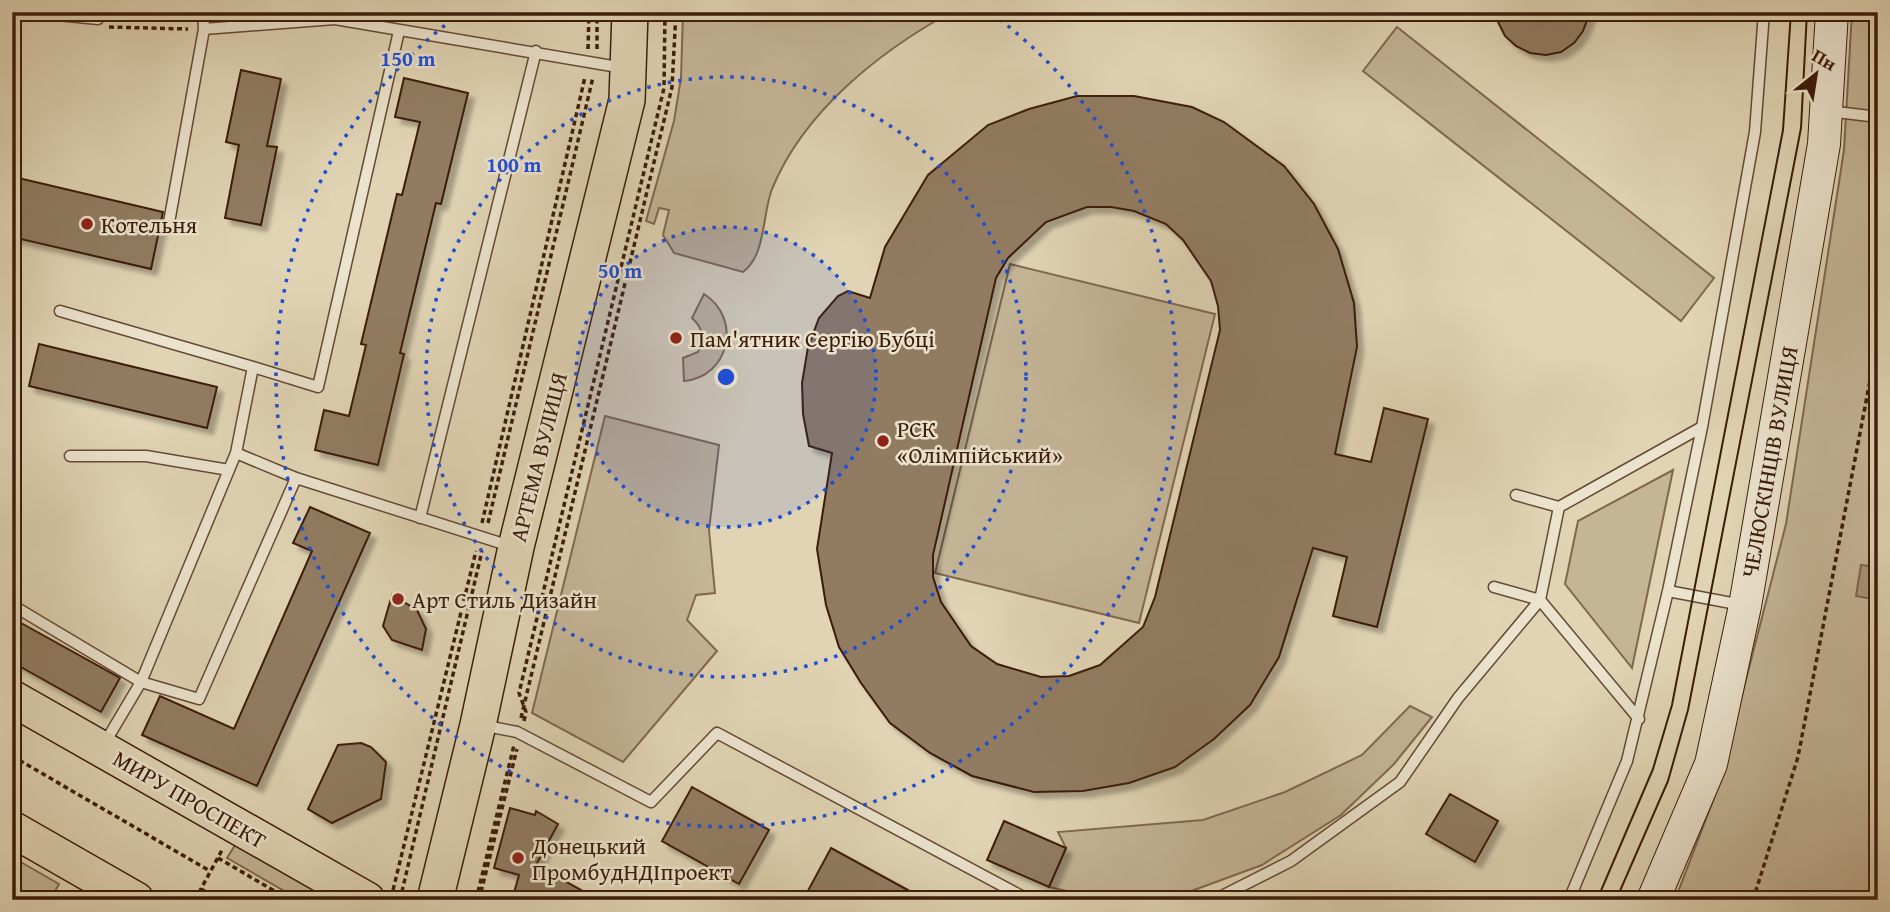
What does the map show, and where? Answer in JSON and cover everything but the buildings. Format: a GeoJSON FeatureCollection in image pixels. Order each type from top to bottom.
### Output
{"type":"FeatureCollection","features":[{"type":"Feature","properties":{"kind":"main road","name":"АРТЕМА ВУЛИЦЯ"},"geometry":{"type":"LineString","coordinates":[[435,900],[478,725],[493,541],[626,100],[605,65],[630,12]]}},
{"type":"Feature","properties":{"kind":"main road","name":"ЧЕЛЮСКІНЦІВ ВУЛИЦЯ"},"geometry":{"type":"LineString","coordinates":[[1653,900],[1711,764],[1745,606],[1824,144],[1832,12]]}},
{"type":"Feature","properties":{"kind":"main road","name":"МИРУ ПРОСПЕКТ"},"geometry":{"type":"LineString","coordinates":[[12,698],[367,900]]}},
{"type":"Feature","properties":{"kind":"main road"},"geometry":{"type":"LineString","coordinates":[[12,829],[136,900]]}},
{"type":"Feature","properties":{"kind":"lane"},"geometry":{"type":"LineString","coordinates":[[58,12],[58,15],[99,19]]}},
{"type":"Feature","properties":{"kind":"lane"},"geometry":{"type":"LineString","coordinates":[[168,228],[204,29],[203,12]]}},
{"type":"Feature","properties":{"kind":"lane"},"geometry":{"type":"LineString","coordinates":[[1569,900],[1628,761],[1668,591],[1702,427],[1755,132],[1764,12]]}},
{"type":"Feature","properties":{"kind":"lane"},"geometry":{"type":"LineString","coordinates":[[204,29],[335,16],[399,31],[536,51],[605,65]]}},
{"type":"Feature","properties":{"kind":"lane"},"geometry":{"type":"LineString","coordinates":[[60,311],[318,387],[399,31]]}},
{"type":"Feature","properties":{"kind":"lane"},"geometry":{"type":"LineString","coordinates":[[420,518],[536,51]]}},
{"type":"Feature","properties":{"kind":"lane"},"geometry":{"type":"LineString","coordinates":[[1825,111],[1878,117]]}},
{"type":"Feature","properties":{"kind":"lane"},"geometry":{"type":"LineString","coordinates":[[102,749],[141,682],[236,453],[253,367]]}},
{"type":"Feature","properties":{"kind":"lane"},"geometry":{"type":"LineString","coordinates":[[1516,495],[1559,507],[1702,427]]}},
{"type":"Feature","properties":{"kind":"lane"},"geometry":{"type":"LineString","coordinates":[[236,453],[296,478],[493,541]]}},
{"type":"Feature","properties":{"kind":"lane"},"geometry":{"type":"LineString","coordinates":[[70,456],[146,456],[229,470]]}},
{"type":"Feature","properties":{"kind":"lane"},"geometry":{"type":"LineString","coordinates":[[12,605],[141,682],[199,699],[296,478]]}},
{"type":"Feature","properties":{"kind":"lane"},"geometry":{"type":"LineString","coordinates":[[1214,900],[1291,861],[1399,782],[1458,698],[1540,600],[1559,507]]}},
{"type":"Feature","properties":{"kind":"lane"},"geometry":{"type":"LineString","coordinates":[[1494,587],[1540,600],[1639,719]]}},
{"type":"Feature","properties":{"kind":"lane"},"geometry":{"type":"LineString","coordinates":[[1668,591],[1745,606]]}},
{"type":"Feature","properties":{"kind":"lane"},"geometry":{"type":"LineString","coordinates":[[478,725],[519,733],[651,802],[717,733],[1029,900]]}},
{"type":"Feature","properties":{"kind":"path"},"geometry":{"type":"LineString","coordinates":[[400,900],[493,541],[605,65],[589,12]]}},
{"type":"Feature","properties":{"kind":"path"},"geometry":{"type":"LineString","coordinates":[[391,900],[493,541],[605,65],[597,12]]}},
{"type":"Feature","properties":{"kind":"path"},"geometry":{"type":"LineString","coordinates":[[524,705],[519,693],[664,88],[666,12]]}},
{"type":"Feature","properties":{"kind":"path"},"geometry":{"type":"LineString","coordinates":[[478,900],[672,86],[676,12]]}},
{"type":"Feature","properties":{"kind":"path"},"geometry":{"type":"LineString","coordinates":[[676,18],[978,12]]}},
{"type":"Feature","properties":{"kind":"path"},"geometry":{"type":"LineString","coordinates":[[99,19],[101,27],[204,29]]}},
{"type":"Feature","properties":{"kind":"path"},"geometry":{"type":"LineString","coordinates":[[1753,900],[1798,757],[1878,339]]}},
{"type":"Feature","properties":{"kind":"path"},"geometry":{"type":"LineString","coordinates":[[12,756],[211,871]]}},
{"type":"Feature","properties":{"kind":"path"},"geometry":{"type":"LineString","coordinates":[[195,900],[236,825]]}},
{"type":"Feature","properties":{"kind":"path"},"geometry":{"type":"LineString","coordinates":[[218,858],[290,900]]}},
{"type":"Feature","properties":{"kind":"path"},"geometry":{"type":"LineString","coordinates":[[201,889],[219,900]]}},
{"type":"Feature","properties":{"kind":"shaded area"},"geometry":{"type":"Polygon","coordinates":[[[683,12],[951,12],[871,65],[846,86],[803,134],[772,189],[760,245],[756,256],[743,272],[674,253],[663,235],[669,210],[659,208],[654,224],[646,221],[674,121],[681,78],[683,12]]]}},
{"type":"Feature","properties":{"kind":"shaded area"},"geometry":{"type":"Polygon","coordinates":[[[1852,12],[1878,12],[1878,900],[1675,900],[1719,785],[1786,524],[1844,150],[1852,12]]]}},
{"type":"Feature","properties":{"kind":"shaded area"},"geometry":{"type":"Polygon","coordinates":[[[1397,27],[1714,278],[1681,321],[1363,71],[1397,27]]]}},
{"type":"Feature","properties":{"kind":"shaded area"},"geometry":{"type":"Polygon","coordinates":[[[1010,264],[1215,314],[1139,623],[935,573],[1010,264]]]}},
{"type":"Feature","properties":{"kind":"shaded area"},"geometry":{"type":"Polygon","coordinates":[[[704,294],[716,305],[724,318],[726,345],[712,369],[699,377],[684,381],[683,358],[698,352],[702,342],[701,329],[692,318],[704,294]]]}},
{"type":"Feature","properties":{"kind":"shaded area"},"geometry":{"type":"Polygon","coordinates":[[[605,416],[719,445],[709,530],[715,593],[696,595],[687,620],[717,651],[623,762],[532,713],[605,416]]]}},
{"type":"Feature","properties":{"kind":"shaded area"},"geometry":{"type":"Polygon","coordinates":[[[1673,470],[1632,668],[1565,584],[1578,521],[1673,470]]]}},
{"type":"Feature","properties":{"kind":"shaded area"},"geometry":{"type":"Polygon","coordinates":[[[1861,565],[1878,567],[1878,600],[1856,596],[1861,565]]]}},
{"type":"Feature","properties":{"kind":"shaded area"},"geometry":{"type":"Polygon","coordinates":[[[1410,706],[1432,717],[1394,764],[1341,815],[1262,865],[1167,900],[1092,900],[1091,896],[1049,887],[1066,848],[1058,832],[1203,820],[1285,792],[1362,755],[1410,706]]]}},
{"type":"Feature","properties":{"kind":"shaded area"},"geometry":{"type":"Polygon","coordinates":[[[237,842],[338,900],[300,900],[227,858],[237,842]]]}},
{"type":"Feature","properties":{"kind":"shaded area"},"geometry":{"type":"Polygon","coordinates":[[[12,857],[59,884],[50,900],[12,900],[12,857]]]}},
{"type":"Feature","properties":{"kind":"tram line"},"geometry":{"type":"LineString","coordinates":[[1597,900],[1653,769],[1672,705],[1783,130],[1791,12]]}},
{"type":"Feature","properties":{"kind":"tram line"},"geometry":{"type":"LineString","coordinates":[[1616,900],[1668,781],[1688,710],[1801,128],[1807,12]]}},
{"type":"Feature","properties":{"kind":"place","name":"Котельня"},"geometry":{"type":"Point","coordinates":[87,224]}},
{"type":"Feature","properties":{"kind":"place","name":"Пам'ятник Сергію Бубці"},"geometry":{"type":"Point","coordinates":[676,338]}},
{"type":"Feature","properties":{"kind":"place","name":"РСК «Олімпійський»"},"geometry":{"type":"Point","coordinates":[883,441]}},
{"type":"Feature","properties":{"kind":"place","name":"Арт Стиль Дизайн"},"geometry":{"type":"Point","coordinates":[398,599]}},
{"type":"Feature","properties":{"kind":"place","name":"Донецький ПромбудНДІпроект"},"geometry":{"type":"Point","coordinates":[518,858]}}]}
